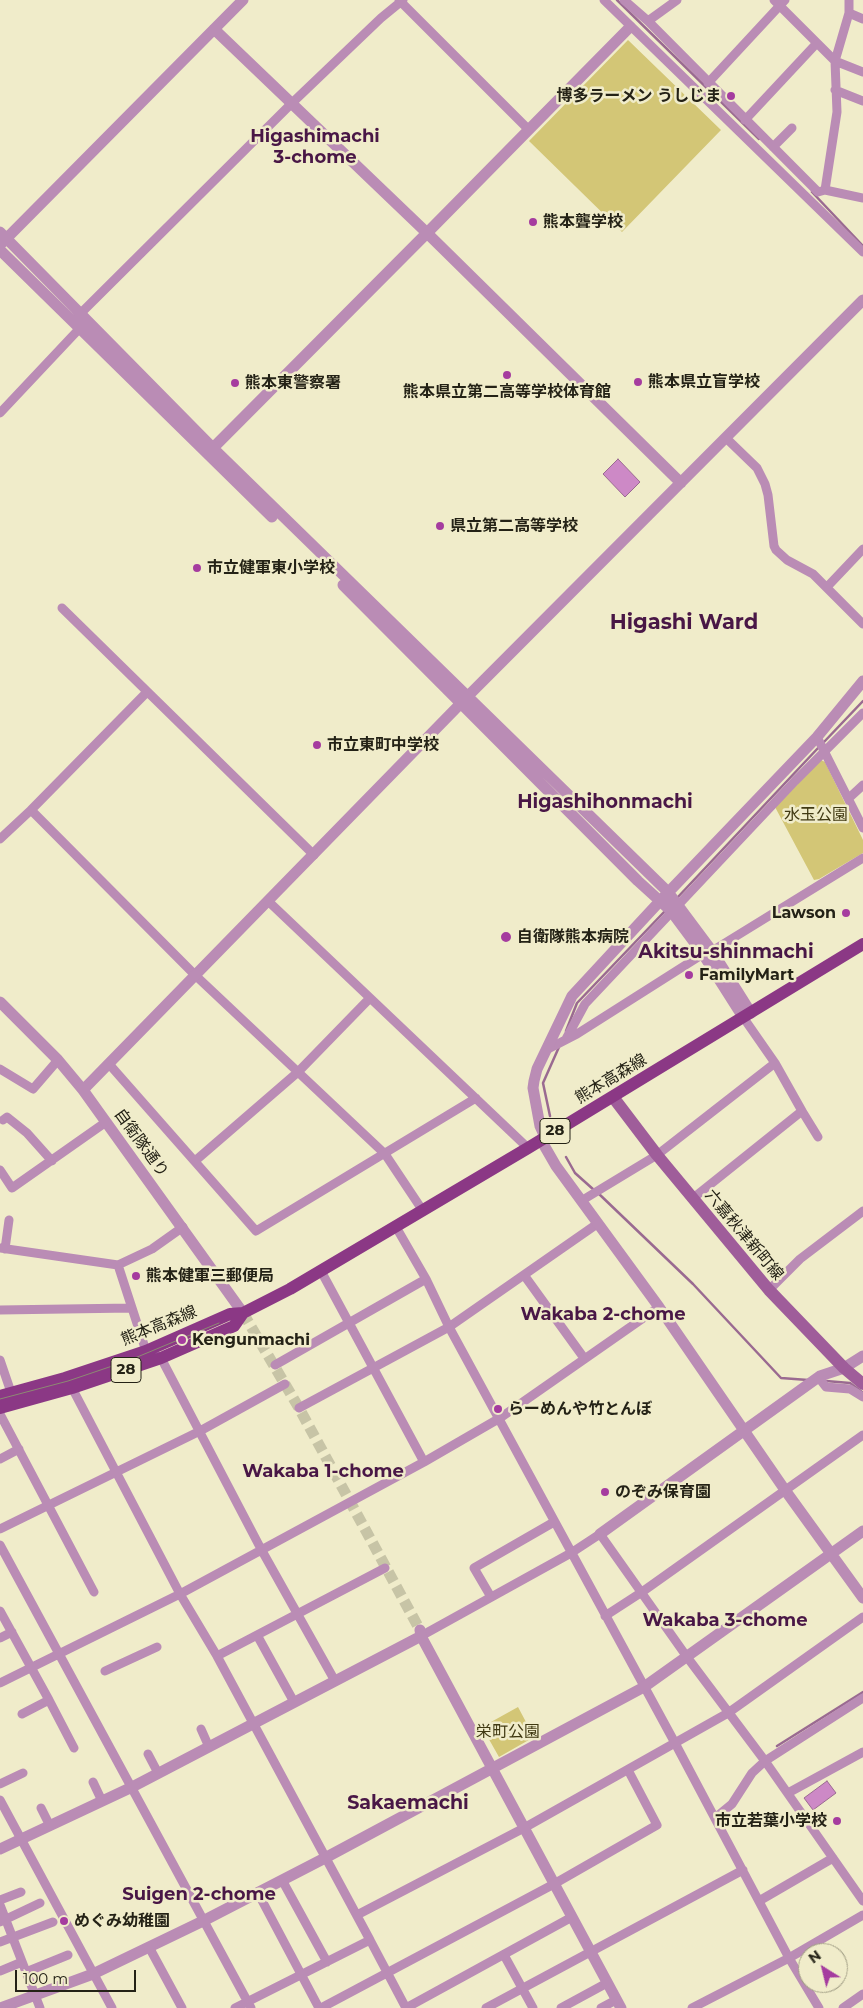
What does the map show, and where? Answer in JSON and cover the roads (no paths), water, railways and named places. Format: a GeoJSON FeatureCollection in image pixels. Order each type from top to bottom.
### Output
{"type":"FeatureCollection","features":[{"type":"Feature","properties":{"kind":"main road","name":"熊本高森線"},"geometry":{"type":"LineString","coordinates":[[0,1408],[9,1398],[161,1358],[234,1326],[243,1314],[423,1211],[863,944]]}},
{"type":"Feature","properties":{"kind":"main road","name":"六嘉秋津新町線"},"geometry":{"type":"LineString","coordinates":[[613,1097],[692,1199],[769,1290],[844,1368],[863,1384]]}},
{"type":"Feature","properties":{"kind":"main road","name":"熊本高森線"},"geometry":{"type":"LineString","coordinates":[[69,1383],[230,1314],[243,1314]]}},
{"type":"Feature","properties":{"kind":"street"},"geometry":{"type":"LineString","coordinates":[[210,451],[80,312],[2,238],[243,0]]}},
{"type":"Feature","properties":{"kind":"street"},"geometry":{"type":"LineString","coordinates":[[604,0],[863,252]]}},
{"type":"Feature","properties":{"kind":"street"},"geometry":{"type":"LineString","coordinates":[[624,0],[648,21],[724,100],[818,192],[825,190],[863,198]]}},
{"type":"Feature","properties":{"kind":"street"},"geometry":{"type":"LineString","coordinates":[[648,21],[677,0]]}},
{"type":"Feature","properties":{"kind":"street"},"geometry":{"type":"LineString","coordinates":[[825,190],[836,112],[834,61],[849,13],[850,0]]}},
{"type":"Feature","properties":{"kind":"street"},"geometry":{"type":"LineString","coordinates":[[0,413],[77,325],[80,312],[291,104],[401,1],[529,130]]}},
{"type":"Feature","properties":{"kind":"street"},"geometry":{"type":"LineString","coordinates":[[708,83],[780,2],[816,44],[834,61],[863,72]]}},
{"type":"Feature","properties":{"kind":"street"},"geometry":{"type":"LineString","coordinates":[[849,13],[863,19]]}},
{"type":"Feature","properties":{"kind":"street"},"geometry":{"type":"LineString","coordinates":[[210,451],[427,234],[630,26]]}},
{"type":"Feature","properties":{"kind":"street"},"geometry":{"type":"LineString","coordinates":[[214,29],[681,483]]}},
{"type":"Feature","properties":{"kind":"street"},"geometry":{"type":"LineString","coordinates":[[745,120],[816,44]]}},
{"type":"Feature","properties":{"kind":"street"},"geometry":{"type":"LineString","coordinates":[[835,90],[863,101]]}},
{"type":"Feature","properties":{"kind":"street"},"geometry":{"type":"LineString","coordinates":[[715,110],[724,100]]}},
{"type":"Feature","properties":{"kind":"street"},"geometry":{"type":"LineString","coordinates":[[773,147],[792,128]]}},
{"type":"Feature","properties":{"kind":"street"},"geometry":{"type":"LineString","coordinates":[[0,250],[210,451],[669,902],[708,953],[747,1015],[818,1137]]}},
{"type":"Feature","properties":{"kind":"street"},"geometry":{"type":"LineString","coordinates":[[83,1090],[464,700],[863,300]]}},
{"type":"Feature","properties":{"kind":"street"},"geometry":{"type":"LineString","coordinates":[[726,438],[757,468],[765,484],[776,550],[787,560],[813,574],[863,624]]}},
{"type":"Feature","properties":{"kind":"street"},"geometry":{"type":"LineString","coordinates":[[827,587],[863,549]]}},
{"type":"Feature","properties":{"kind":"street"},"geometry":{"type":"LineString","coordinates":[[62,608],[314,855]]}},
{"type":"Feature","properties":{"kind":"street"},"geometry":{"type":"LineString","coordinates":[[863,681],[795,781],[572,996],[550,1048],[537,1069],[533,1088],[543,1139],[556,1166],[659,1307],[785,1490],[863,1598]]}},
{"type":"Feature","properties":{"kind":"street"},"geometry":{"type":"LineString","coordinates":[[0,839],[147,692]]}},
{"type":"Feature","properties":{"kind":"street"},"geometry":{"type":"LineString","coordinates":[[566,1039],[585,1004],[669,902],[821,745],[863,714]]}},
{"type":"Feature","properties":{"kind":"street"},"geometry":{"type":"LineString","coordinates":[[821,745],[863,828]]}},
{"type":"Feature","properties":{"kind":"street"},"geometry":{"type":"LineString","coordinates":[[849,798],[863,785]]}},
{"type":"Feature","properties":{"kind":"street"},"geometry":{"type":"LineString","coordinates":[[31,810],[196,975],[385,1154],[423,1211]]}},
{"type":"Feature","properties":{"kind":"street"},"geometry":{"type":"LineString","coordinates":[[550,1048],[863,858]]}},
{"type":"Feature","properties":{"kind":"street"},"geometry":{"type":"LineString","coordinates":[[268,901],[528,1148]]}},
{"type":"Feature","properties":{"kind":"street"},"geometry":{"type":"LineString","coordinates":[[196,1161],[298,1072],[370,998]]}},
{"type":"Feature","properties":{"kind":"street","name":"自衛隊通り"},"geometry":{"type":"LineString","coordinates":[[0,1002],[58,1060],[83,1090],[183,1227],[243,1314]]}},
{"type":"Feature","properties":{"kind":"street"},"geometry":{"type":"LineString","coordinates":[[0,1069],[33,1089],[58,1060]]}},
{"type":"Feature","properties":{"kind":"street"},"geometry":{"type":"LineString","coordinates":[[581,1201],[657,1155],[775,1063]]}},
{"type":"Feature","properties":{"kind":"street"},"geometry":{"type":"LineString","coordinates":[[109,1064],[256,1231],[476,1098]]}},
{"type":"Feature","properties":{"kind":"street"},"geometry":{"type":"LineString","coordinates":[[692,1199],[802,1111]]}},
{"type":"Feature","properties":{"kind":"street"},"geometry":{"type":"LineString","coordinates":[[1,1119],[7,1117],[26,1133],[52,1160]]}},
{"type":"Feature","properties":{"kind":"street"},"geometry":{"type":"LineString","coordinates":[[0,1170],[12,1188],[106,1122]]}},
{"type":"Feature","properties":{"kind":"street"},"geometry":{"type":"LineString","coordinates":[[769,1290],[800,1259],[863,1211]]}},
{"type":"Feature","properties":{"kind":"street"},"geometry":{"type":"LineString","coordinates":[[9,1220],[3,1248],[118,1265],[152,1249],[183,1227]]}},
{"type":"Feature","properties":{"kind":"street"},"geometry":{"type":"LineString","coordinates":[[299,1408],[449,1327],[597,1224]]}},
{"type":"Feature","properties":{"kind":"street"},"geometry":{"type":"LineString","coordinates":[[396,1227],[426,1279],[449,1327],[500,1418],[570,1553],[675,1743],[788,1958],[819,2008]]}},
{"type":"Feature","properties":{"kind":"street"},"geometry":{"type":"LineString","coordinates":[[118,1265],[146,1351],[161,1358],[261,1549],[335,1681]]}},
{"type":"Feature","properties":{"kind":"street"},"geometry":{"type":"LineString","coordinates":[[321,1271],[424,1462]]}},
{"type":"Feature","properties":{"kind":"street"},"geometry":{"type":"LineString","coordinates":[[524,1275],[584,1358]]}},
{"type":"Feature","properties":{"kind":"street"},"geometry":{"type":"LineString","coordinates":[[275,1365],[426,1279]]}},
{"type":"Feature","properties":{"kind":"street"},"geometry":{"type":"LineString","coordinates":[[0,1683],[180,1594],[424,1462],[500,1418],[659,1307]]}},
{"type":"Feature","properties":{"kind":"street"},"geometry":{"type":"LineString","coordinates":[[0,1310],[131,1308]]}},
{"type":"Feature","properties":{"kind":"street"},"geometry":{"type":"LineString","coordinates":[[0,1849],[130,1788],[210,1747],[570,1553],[600,1534],[818,1378],[844,1368],[863,1356]]}},
{"type":"Feature","properties":{"kind":"street"},"geometry":{"type":"LineString","coordinates":[[0,1360],[9,1398]]}},
{"type":"Feature","properties":{"kind":"street"},"geometry":{"type":"LineString","coordinates":[[818,1378],[826,1387],[850,1389],[863,1397]]}},
{"type":"Feature","properties":{"kind":"street"},"geometry":{"type":"LineString","coordinates":[[69,1383],[180,1594],[217,1656],[406,2008],[572,1918]]}},
{"type":"Feature","properties":{"kind":"street"},"geometry":{"type":"LineString","coordinates":[[0,1529],[200,1431],[285,1384]]}},
{"type":"Feature","properties":{"kind":"street"},"geometry":{"type":"LineString","coordinates":[[0,1414],[94,1592]]}},
{"type":"Feature","properties":{"kind":"street"},"geometry":{"type":"LineString","coordinates":[[605,1616],[642,1592],[863,1435]]}},
{"type":"Feature","properties":{"kind":"street"},"geometry":{"type":"LineString","coordinates":[[0,1459],[19,1450]]}},
{"type":"Feature","properties":{"kind":"street"},"geometry":{"type":"LineString","coordinates":[[491,1597],[474,1568],[554,1522]]}},
{"type":"Feature","properties":{"kind":"street"},"geometry":{"type":"LineString","coordinates":[[0,2008],[92,1974],[203,1921],[325,1858],[644,1687],[863,1531]]}},
{"type":"Feature","properties":{"kind":"street"},"geometry":{"type":"LineString","coordinates":[[600,1534],[687,1657],[765,1760],[863,1901]]}},
{"type":"Feature","properties":{"kind":"street"},"geometry":{"type":"LineString","coordinates":[[0,1545],[249,2005]]}},
{"type":"Feature","properties":{"kind":"street"},"geometry":{"type":"LineString","coordinates":[[217,1656],[385,1568]]}},
{"type":"Feature","properties":{"kind":"street"},"geometry":{"type":"LineString","coordinates":[[0,1610],[74,1748]]}},
{"type":"Feature","properties":{"kind":"street"},"geometry":{"type":"LineString","coordinates":[[357,1915],[524,1828],[728,1713],[863,1617]]}},
{"type":"Feature","properties":{"kind":"street"},"geometry":{"type":"LineString","coordinates":[[0,1638],[12,1632]]}},
{"type":"Feature","properties":{"kind":"street"},"geometry":{"type":"LineString","coordinates":[[420,1633],[619,2004],[601,2008]]}},
{"type":"Feature","properties":{"kind":"street"},"geometry":{"type":"LineString","coordinates":[[257,1635],[294,1702]]}},
{"type":"Feature","properties":{"kind":"street"},"geometry":{"type":"LineString","coordinates":[[104,1671],[157,1647]]}},
{"type":"Feature","properties":{"kind":"street"},"geometry":{"type":"LineString","coordinates":[[714,1818],[732,1804],[752,1773],[765,1760],[863,1698]]}},
{"type":"Feature","properties":{"kind":"street"},"geometry":{"type":"LineString","coordinates":[[22,1714],[49,1700]]}},
{"type":"Feature","properties":{"kind":"street"},"geometry":{"type":"LineString","coordinates":[[200,1729],[210,1747]]}},
{"type":"Feature","properties":{"kind":"street"},"geometry":{"type":"LineString","coordinates":[[788,1793],[863,1752]]}},
{"type":"Feature","properties":{"kind":"street"},"geometry":{"type":"LineString","coordinates":[[148,1754],[158,1773]]}},
{"type":"Feature","properties":{"kind":"street"},"geometry":{"type":"LineString","coordinates":[[258,1892],[300,1975],[320,2008],[554,1884],[657,1825],[628,1770]]}},
{"type":"Feature","properties":{"kind":"street"},"geometry":{"type":"LineString","coordinates":[[0,1784],[23,1773]]}},
{"type":"Feature","properties":{"kind":"street"},"geometry":{"type":"LineString","coordinates":[[93,1782],[102,1801]]}},
{"type":"Feature","properties":{"kind":"street"},"geometry":{"type":"LineString","coordinates":[[0,1800],[112,2008]]}},
{"type":"Feature","properties":{"kind":"street"},"geometry":{"type":"LineString","coordinates":[[41,1808],[50,1826]]}},
{"type":"Feature","properties":{"kind":"street"},"geometry":{"type":"LineString","coordinates":[[759,1901],[833,1858]]}},
{"type":"Feature","properties":{"kind":"street"},"geometry":{"type":"LineString","coordinates":[[486,2008],[743,1870]]}},
{"type":"Feature","properties":{"kind":"street"},"geometry":{"type":"LineString","coordinates":[[282,1880],[327,1962]]}},
{"type":"Feature","properties":{"kind":"street"},"geometry":{"type":"LineString","coordinates":[[0,1900],[21,1892]]}},
{"type":"Feature","properties":{"kind":"street"},"geometry":{"type":"LineString","coordinates":[[3,1921],[40,1903]]}},
{"type":"Feature","properties":{"kind":"street"},"geometry":{"type":"LineString","coordinates":[[0,1905],[3,1921],[14,1937],[40,2008]]}},
{"type":"Feature","properties":{"kind":"street"},"geometry":{"type":"LineString","coordinates":[[692,2008],[788,1958],[863,1915]]}},
{"type":"Feature","properties":{"kind":"street"},"geometry":{"type":"LineString","coordinates":[[0,1942],[53,1922]]}},
{"type":"Feature","properties":{"kind":"street"},"geometry":{"type":"LineString","coordinates":[[235,2008],[249,2005],[300,1975],[370,1940]]}},
{"type":"Feature","properties":{"kind":"street"},"geometry":{"type":"LineString","coordinates":[[149,1947],[182,2008]]}},
{"type":"Feature","properties":{"kind":"street"},"geometry":{"type":"LineString","coordinates":[[504,1955],[533,2008]]}},
{"type":"Feature","properties":{"kind":"street"},"geometry":{"type":"LineString","coordinates":[[26,1972],[68,1956]]}},
{"type":"Feature","properties":{"kind":"street"},"geometry":{"type":"LineString","coordinates":[[0,1971],[22,1962]]}},
{"type":"Feature","properties":{"kind":"street"},"geometry":{"type":"LineString","coordinates":[[561,2008],[607,1983]]}},
{"type":"Feature","properties":{"kind":"street"},"geometry":{"type":"LineString","coordinates":[[848,2007],[863,1994]]}},
{"type":"Feature","properties":{"kind":"waterway"},"geometry":{"type":"LineString","coordinates":[[617,0],[759,139]]}},
{"type":"Feature","properties":{"kind":"waterway"},"geometry":{"type":"LineString","coordinates":[[812,192],[863,246]]}},
{"type":"Feature","properties":{"kind":"waterway"},"geometry":{"type":"LineString","coordinates":[[823,743],[863,701]]}},
{"type":"Feature","properties":{"kind":"waterway"},"geometry":{"type":"LineString","coordinates":[[677,898],[819,747]]}},
{"type":"Feature","properties":{"kind":"waterway"},"geometry":{"type":"LineString","coordinates":[[566,1031],[577,1003],[665,911]]}},
{"type":"Feature","properties":{"kind":"waterway"},"geometry":{"type":"LineString","coordinates":[[550,1116],[543,1083],[559,1047]]}},
{"type":"Feature","properties":{"kind":"waterway"},"geometry":{"type":"LineString","coordinates":[[566,1157],[575,1173],[594,1190]]}},
{"type":"Feature","properties":{"kind":"waterway"},"geometry":{"type":"LineString","coordinates":[[598,1193],[693,1284],[781,1378],[808,1380]]}},
{"type":"Feature","properties":{"kind":"waterway"},"geometry":{"type":"LineString","coordinates":[[826,1381],[850,1383],[862,1392]]}},
{"type":"Feature","properties":{"kind":"waterway"},"geometry":{"type":"LineString","coordinates":[[777,1746],[863,1692]]}},
{"type":"Feature","properties":{"kind":"tunnel"},"geometry":{"type":"LineString","coordinates":[[243,1313],[299,1408],[420,1630]]}},
{"type":"Feature","properties":{"kind":"tram line"},"geometry":{"type":"LineString","coordinates":[[0,1399],[68,1381],[130,1360],[219,1323]]}},
{"type":"Feature","properties":{"kind":"place","name":"博多ラーメン うしじま"},"geometry":{"type":"Point","coordinates":[731,96]}},
{"type":"Feature","properties":{"kind":"place","name":"熊本聾学校"},"geometry":{"type":"Point","coordinates":[533,222]}},
{"type":"Feature","properties":{"kind":"place","name":"熊本県立第二高等学校体育館"},"geometry":{"type":"Point","coordinates":[507,375]}},
{"type":"Feature","properties":{"kind":"place","name":"熊本県立盲学校"},"geometry":{"type":"Point","coordinates":[638,382]}},
{"type":"Feature","properties":{"kind":"place","name":"熊本東警察署"},"geometry":{"type":"Point","coordinates":[235,383]}},
{"type":"Feature","properties":{"kind":"place","name":"県立第二高等学校"},"geometry":{"type":"Point","coordinates":[440,526]}},
{"type":"Feature","properties":{"kind":"place","name":"市立健軍東小学校"},"geometry":{"type":"Point","coordinates":[197,568]}},
{"type":"Feature","properties":{"kind":"place","name":"市立東町中学校"},"geometry":{"type":"Point","coordinates":[317,745]}},
{"type":"Feature","properties":{"kind":"place","name":"Lawson"},"geometry":{"type":"Point","coordinates":[846,913]}},
{"type":"Feature","properties":{"kind":"place","name":"自衛隊熊本病院"},"geometry":{"type":"Point","coordinates":[506,937]}},
{"type":"Feature","properties":{"kind":"place","name":"FamilyMart"},"geometry":{"type":"Point","coordinates":[689,975]}},
{"type":"Feature","properties":{"kind":"place","name":"熊本健軍三郵便局"},"geometry":{"type":"Point","coordinates":[136,1276]}},
{"type":"Feature","properties":{"kind":"place","name":"Kengunmachi"},"geometry":{"type":"Point","coordinates":[182,1340]}},
{"type":"Feature","properties":{"kind":"place","name":"らーめんや竹とんぼ"},"geometry":{"type":"Point","coordinates":[498,1409]}},
{"type":"Feature","properties":{"kind":"place","name":"のぞみ保育園"},"geometry":{"type":"Point","coordinates":[605,1492]}},
{"type":"Feature","properties":{"kind":"place","name":"市立若葉小学校"},"geometry":{"type":"Point","coordinates":[837,1821]}},
{"type":"Feature","properties":{"kind":"place","name":"めぐみ幼稚園"},"geometry":{"type":"Point","coordinates":[64,1921]}},
{"type":"Feature","properties":{"kind":"district","name":"Higashimachi 3-chome"},"geometry":{"type":"Point","coordinates":[315,147]}},
{"type":"Feature","properties":{"kind":"district","name":"Higashi Ward"},"geometry":{"type":"Point","coordinates":[684,623]}},
{"type":"Feature","properties":{"kind":"district","name":"Higashihonmachi"},"geometry":{"type":"Point","coordinates":[605,802]}},
{"type":"Feature","properties":{"kind":"district","name":"Akitsu-shinmachi"},"geometry":{"type":"Point","coordinates":[726,952]}},
{"type":"Feature","properties":{"kind":"district","name":"Wakaba 2-chome"},"geometry":{"type":"Point","coordinates":[603,1315]}},
{"type":"Feature","properties":{"kind":"district","name":"Wakaba 1-chome"},"geometry":{"type":"Point","coordinates":[323,1472]}},
{"type":"Feature","properties":{"kind":"district","name":"Wakaba 3-chome"},"geometry":{"type":"Point","coordinates":[725,1621]}},
{"type":"Feature","properties":{"kind":"district","name":"Sakaemachi"},"geometry":{"type":"Point","coordinates":[408,1803]}},
{"type":"Feature","properties":{"kind":"district","name":"Suigen 2-chome"},"geometry":{"type":"Point","coordinates":[199,1895]}},
{"type":"Feature","properties":{"kind":"park label","name":"水玉公園"},"geometry":{"type":"Point","coordinates":[816,815]}},
{"type":"Feature","properties":{"kind":"park label","name":"栄町公園"},"geometry":{"type":"Point","coordinates":[508,1732]}}]}
